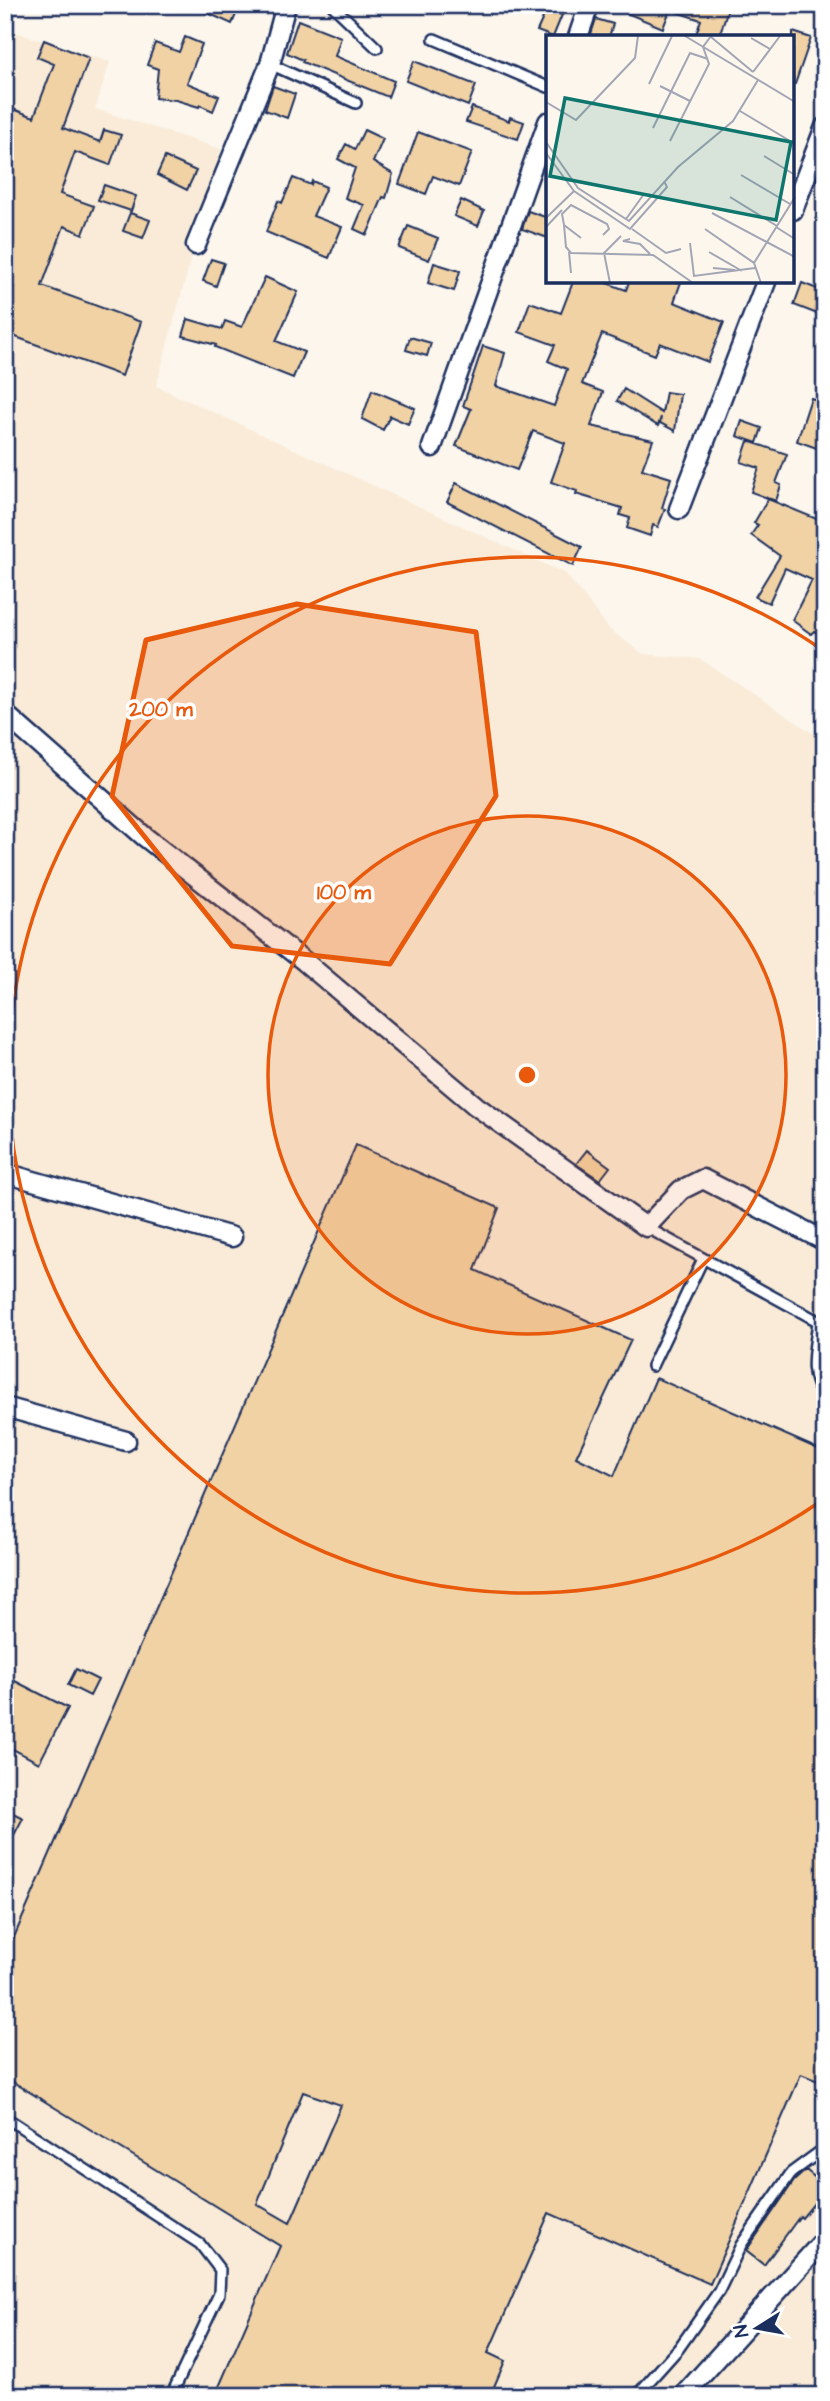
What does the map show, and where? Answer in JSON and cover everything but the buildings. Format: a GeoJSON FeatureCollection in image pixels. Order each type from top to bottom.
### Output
{"type":"FeatureCollection","features":[{"type":"Feature","properties":{"kind":"street"},"geometry":{"type":"LineString","coordinates":[[196,245],[270,64],[286,5]]}},
{"type":"Feature","properties":{"kind":"street"},"geometry":{"type":"LineString","coordinates":[[580,35],[589,5]]}},
{"type":"Feature","properties":{"kind":"street"},"geometry":{"type":"LineString","coordinates":[[795,205],[825,127]]}},
{"type":"Feature","properties":{"kind":"street"},"geometry":{"type":"LineString","coordinates":[[432,447],[546,128]]}},
{"type":"Feature","properties":{"kind":"street"},"geometry":{"type":"LineString","coordinates":[[679,509],[765,284]]}},
{"type":"Feature","properties":{"kind":"street"},"geometry":{"type":"LineString","coordinates":[[5,714],[145,837],[323,976],[476,1106],[646,1227],[681,1190],[703,1179],[825,1241]]}},
{"type":"Feature","properties":{"kind":"street"},"geometry":{"type":"LineString","coordinates":[[5,1172],[232,1237]]}},
{"type":"Feature","properties":{"kind":"street"},"geometry":{"type":"LineString","coordinates":[[5,1407],[126,1441]]}},
{"type":"Feature","properties":{"kind":"street"},"geometry":{"type":"LineString","coordinates":[[682,2396],[825,2239]]}},
{"type":"Feature","properties":{"kind":"lane"},"geometry":{"type":"LineString","coordinates":[[332,5],[377,48]]}},
{"type":"Feature","properties":{"kind":"lane"},"geometry":{"type":"LineString","coordinates":[[434,39],[546,86]]}},
{"type":"Feature","properties":{"kind":"lane"},"geometry":{"type":"LineString","coordinates":[[270,64],[356,103]]}},
{"type":"Feature","properties":{"kind":"lane"},"geometry":{"type":"LineString","coordinates":[[646,1227],[822,1324],[812,1374],[817,1389],[825,1397]]}},
{"type":"Feature","properties":{"kind":"lane"},"geometry":{"type":"LineString","coordinates":[[652,1366],[703,1259]]}},
{"type":"Feature","properties":{"kind":"lane"},"geometry":{"type":"LineString","coordinates":[[5,2117],[200,2244],[219,2270],[219,2294],[171,2396]]}},
{"type":"Feature","properties":{"kind":"lane"},"geometry":{"type":"LineString","coordinates":[[636,2396],[679,2348],[719,2291],[741,2245],[791,2173],[825,2148]]}},
{"type":"Feature","properties":{"kind":"highlighted area"},"geometry":{"type":"Polygon","coordinates":[[[297,604],[476,632],[496,796],[390,964],[232,946],[112,796],[146,640],[297,604]]]}},
{"type":"Feature","properties":{"kind":"shaded area"},"geometry":{"type":"Polygon","coordinates":[[[5,29],[110,62],[95,109],[221,149],[156,386],[566,574],[610,630],[643,654],[700,659],[825,741],[825,2396],[5,2396],[5,29]]]}}]}
